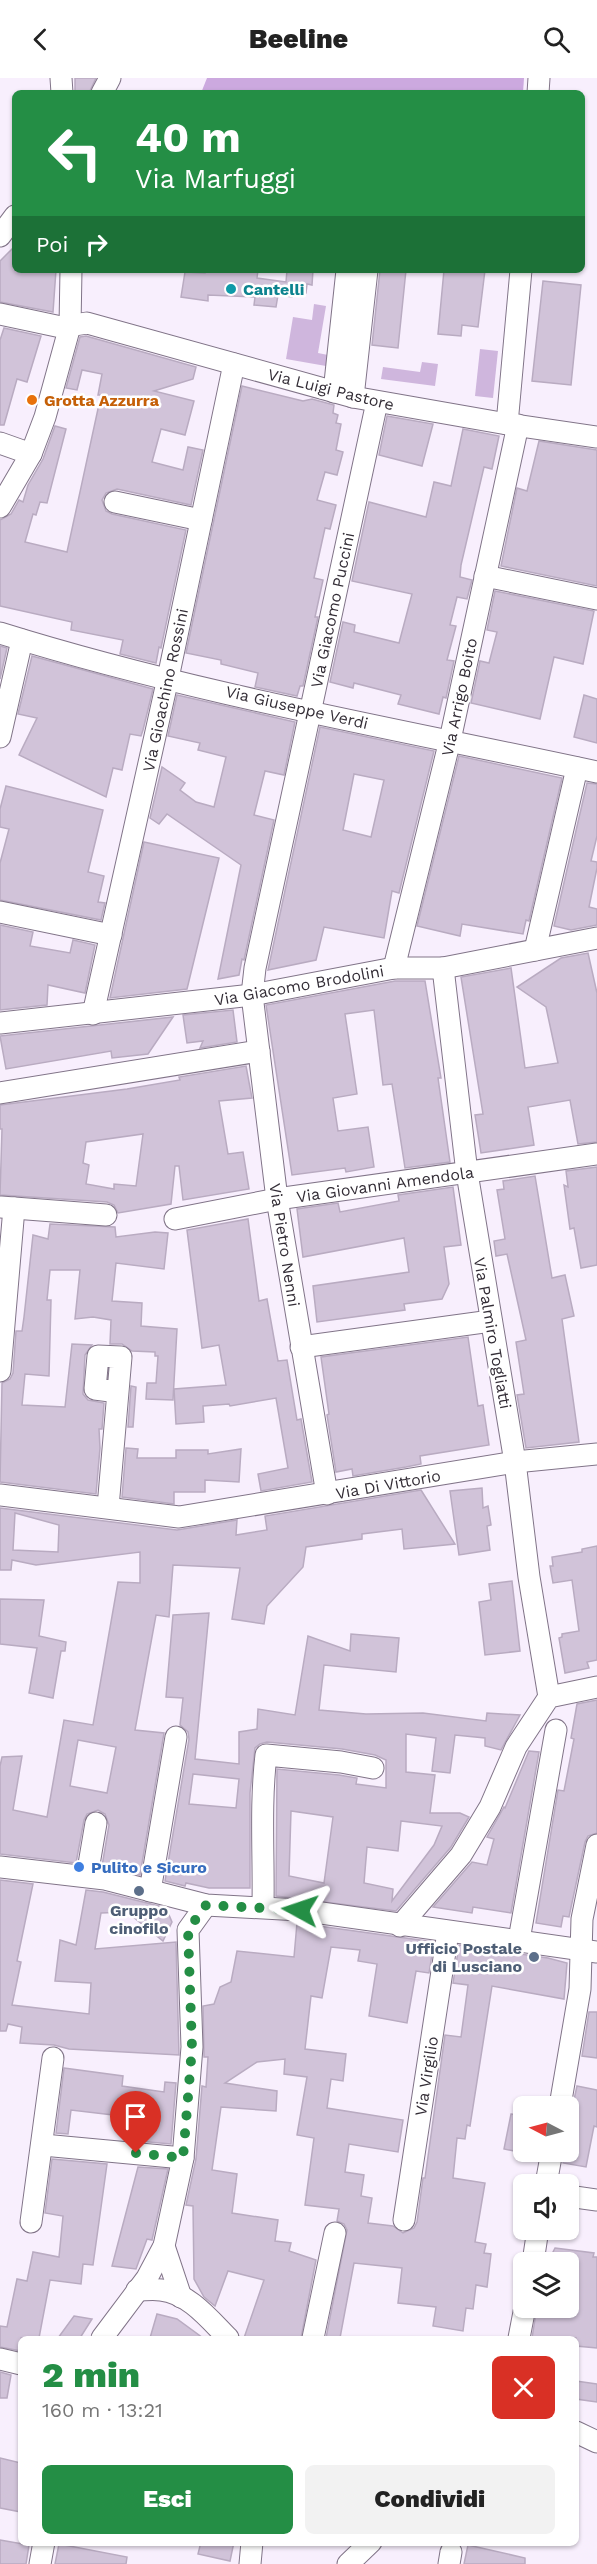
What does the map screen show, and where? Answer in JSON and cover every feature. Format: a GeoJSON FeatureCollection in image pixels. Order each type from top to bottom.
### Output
{"type":"FeatureCollection","features":[{"type":"Feature","properties":{"kind":"street"},"geometry":{"type":"LineString","coordinates":[[0,236],[12,220]]}},
{"type":"Feature","properties":{"kind":"street"},"geometry":{"type":"LineString","coordinates":[[0,507],[31,454],[45,417],[70,326],[71,273]]}},
{"type":"Feature","properties":{"kind":"street"},"geometry":{"type":"LineString","coordinates":[[344,394],[347,273]]}},
{"type":"Feature","properties":{"kind":"street"},"geometry":{"type":"LineString","coordinates":[[344,394],[366,273]]}},
{"type":"Feature","properties":{"kind":"street","name":"Via Arrigo Boito"},"geometry":{"type":"LineString","coordinates":[[394,968],[450,740],[485,576],[512,424],[521,273]]}},
{"type":"Feature","properties":{"kind":"street","name":"Via Luigi Pastore"},"geometry":{"type":"LineString","coordinates":[[0,314],[62,327],[87,323],[377,402],[597,437]]}},
{"type":"Feature","properties":{"kind":"street","name":"Via Gioachino Rossini"},"geometry":{"type":"LineString","coordinates":[[93,1014],[168,678],[234,364]]}},
{"type":"Feature","properties":{"kind":"street","name":"Via Giacomo Puccini"},"geometry":{"type":"LineString","coordinates":[[252,995],[255,968],[377,402]]}},
{"type":"Feature","properties":{"kind":"street"},"geometry":{"type":"LineString","coordinates":[[0,443],[31,454]]}},
{"type":"Feature","properties":{"kind":"street"},"geometry":{"type":"LineString","coordinates":[[115,502],[201,520]]}},
{"type":"Feature","properties":{"kind":"street"},"geometry":{"type":"LineString","coordinates":[[485,576],[597,599]]}},
{"type":"Feature","properties":{"kind":"street","name":"Via Giuseppe Verdi"},"geometry":{"type":"LineString","coordinates":[[0,633],[168,678],[587,770]]}},
{"type":"Feature","properties":{"kind":"street"},"geometry":{"type":"LineString","coordinates":[[0,737],[22,640]]}},
{"type":"Feature","properties":{"kind":"street"},"geometry":{"type":"LineString","coordinates":[[535,950],[587,770]]}},
{"type":"Feature","properties":{"kind":"street"},"geometry":{"type":"LineString","coordinates":[[0,912],[111,935]]}},
{"type":"Feature","properties":{"kind":"street","name":"Via Giacomo Brodolini"},"geometry":{"type":"LineString","coordinates":[[0,1023],[252,995],[394,968],[443,968],[597,938]]}},
{"type":"Feature","properties":{"kind":"street","name":"Via Palmiro Togliatti"},"geometry":{"type":"LineString","coordinates":[[443,968],[466,1173],[515,1462],[529,1577],[549,1697]]}},
{"type":"Feature","properties":{"kind":"street","name":"Via Pietro Nenni"},"geometry":{"type":"LineString","coordinates":[[252,995],[277,1199],[327,1494]]}},
{"type":"Feature","properties":{"kind":"street"},"geometry":{"type":"LineString","coordinates":[[0,1094],[259,1051]]}},
{"type":"Feature","properties":{"kind":"street","name":"Via Giovanni Amendola"},"geometry":{"type":"LineString","coordinates":[[175,1219],[277,1199],[597,1154]]}},
{"type":"Feature","properties":{"kind":"street"},"geometry":{"type":"LineString","coordinates":[[0,1371],[7,1207],[106,1215]]}},
{"type":"Feature","properties":{"kind":"street"},"geometry":{"type":"LineString","coordinates":[[301,1347],[491,1321]]}},
{"type":"Feature","properties":{"kind":"street"},"geometry":{"type":"LineString","coordinates":[[108,1508],[118,1392]]}},
{"type":"Feature","properties":{"kind":"street","name":"Via Di Vittorio"},"geometry":{"type":"LineString","coordinates":[[0,1495],[179,1517],[515,1462],[597,1454]]}},
{"type":"Feature","properties":{"kind":"street"},"geometry":{"type":"LineString","coordinates":[[400,1926],[461,1855],[490,1808],[516,1747],[549,1697],[597,1687]]}},
{"type":"Feature","properties":{"kind":"street"},"geometry":{"type":"LineString","coordinates":[[519,1940],[556,1730]]}},
{"type":"Feature","properties":{"kind":"street"},"geometry":{"type":"LineString","coordinates":[[150,1892],[176,1737]]}},
{"type":"Feature","properties":{"kind":"street"},"geometry":{"type":"LineString","coordinates":[[263,1907],[264,1850],[261,1793],[266,1755],[341,1762],[373,1768]]}},
{"type":"Feature","properties":{"kind":"street"},"geometry":{"type":"LineString","coordinates":[[87,1876],[96,1823]]}},
{"type":"Feature","properties":{"kind":"street"},"geometry":{"type":"LineString","coordinates":[[563,2096],[589,1992],[589,1951],[582,1919],[597,1845]]}},
{"type":"Feature","properties":{"kind":"street"},"geometry":{"type":"LineString","coordinates":[[0,1867],[42,1874],[87,1876],[132,1884],[150,1892],[206,1905],[300,1910],[589,1951]]}},
{"type":"Feature","properties":{"kind":"street"},"geometry":{"type":"LineString","coordinates":[[103,2336],[137,2290],[164,2246],[183,2158],[192,2048],[188,1930],[206,1905]]}},
{"type":"Feature","properties":{"kind":"street","name":"Via Virgilio"},"geometry":{"type":"LineString","coordinates":[[404,2220],[448,1932]]}},
{"type":"Feature","properties":{"kind":"street"},"geometry":{"type":"LineString","coordinates":[[31,2222],[53,2058]]}},
{"type":"Feature","properties":{"kind":"street"},"geometry":{"type":"LineString","coordinates":[[43,2145],[183,2158]]}},
{"type":"Feature","properties":{"kind":"street"},"geometry":{"type":"LineString","coordinates":[[579,2198],[597,2200]]}},
{"type":"Feature","properties":{"kind":"street"},"geometry":{"type":"LineString","coordinates":[[313,2336],[335,2233]]}},
{"type":"Feature","properties":{"kind":"street"},"geometry":{"type":"LineString","coordinates":[[164,2246],[181,2297]]}},
{"type":"Feature","properties":{"kind":"street"},"geometry":{"type":"LineString","coordinates":[[137,2290],[162,2290],[181,2297],[195,2306],[226,2336]]}},
{"type":"Feature","properties":{"kind":"street"},"geometry":{"type":"LineString","coordinates":[[519,2336],[523,2318]]}},
{"type":"Feature","properties":{"kind":"street"},"geometry":{"type":"LineString","coordinates":[[0,2359],[18,2363]]}},
{"type":"Feature","properties":{"kind":"street"},"geometry":{"type":"LineString","coordinates":[[40,2564],[43,2546]]}},
{"type":"Feature","properties":{"kind":"street"},"geometry":{"type":"LineString","coordinates":[[250,2564],[252,2546]]}},
{"type":"Feature","properties":{"kind":"street"},"geometry":{"type":"LineString","coordinates":[[348,2564],[367,2546]]}},
{"type":"Feature","properties":{"kind":"shaded area"},"geometry":{"type":"Polygon","coordinates":[[[207,78],[524,78],[523,90],[202,90],[207,78]]]}},
{"type":"Feature","properties":{"kind":"shaded area"},"geometry":{"type":"Polygon","coordinates":[[[314,304],[326,306],[318,353],[328,355],[326,366],[286,359],[293,317],[312,320],[314,304]]]}},
{"type":"Feature","properties":{"kind":"shaded area"},"geometry":{"type":"Polygon","coordinates":[[[480,349],[498,351],[493,398],[475,396],[480,349]]]}},
{"type":"Feature","properties":{"kind":"shaded area"},"geometry":{"type":"Polygon","coordinates":[[[422,362],[438,364],[435,386],[381,379],[383,367],[420,372],[422,362]]]}},
{"type":"Feature","properties":{"kind":"building"},"geometry":{"type":"Polygon","coordinates":[[[75,78],[96,78],[90,90],[75,90],[75,78]]]}},
{"type":"Feature","properties":{"kind":"building"},"geometry":{"type":"Polygon","coordinates":[[[12,249],[12,273],[56,273],[53,312],[0,302],[0,261],[12,249]]]}},
{"type":"Feature","properties":{"kind":"building","name":"Cantelli"},"geometry":{"type":"Polygon","coordinates":[[[185,273],[258,273],[257,278],[286,282],[287,273],[313,273],[312,285],[307,284],[306,293],[292,291],[292,297],[278,295],[276,307],[254,305],[255,297],[208,295],[208,301],[181,297],[185,273]]]}},
{"type":"Feature","properties":{"kind":"building"},"geometry":{"type":"Polygon","coordinates":[[[380,273],[406,273],[398,348],[372,345],[380,273]]]}},
{"type":"Feature","properties":{"kind":"building"},"geometry":{"type":"Polygon","coordinates":[[[444,273],[485,273],[478,327],[462,325],[461,336],[438,334],[444,273]]]}},
{"type":"Feature","properties":{"kind":"building"},"geometry":{"type":"Polygon","coordinates":[[[543,281],[581,285],[571,385],[532,381],[543,281]]]}},
{"type":"Feature","properties":{"kind":"building"},"geometry":{"type":"Polygon","coordinates":[[[4,328],[41,336],[27,382],[17,379],[4,425],[0,425],[0,340],[4,328]]]}},
{"type":"Feature","properties":{"kind":"building"},"geometry":{"type":"Polygon","coordinates":[[[86,336],[196,367],[193,379],[154,391],[194,401],[185,435],[161,429],[152,462],[183,470],[188,447],[203,450],[191,505],[117,489],[106,493],[102,500],[106,511],[112,514],[186,530],[156,663],[120,654],[123,640],[71,630],[72,622],[0,606],[0,520],[11,514],[19,500],[23,502],[28,485],[43,459],[55,426],[66,429],[47,503],[40,502],[36,515],[33,514],[25,542],[67,552],[101,395],[98,395],[102,374],[82,370],[77,390],[66,388],[80,337],[86,336]]]}},
{"type":"Feature","properties":{"kind":"building"},"geometry":{"type":"Polygon","coordinates":[[[242,386],[303,401],[312,399],[334,405],[333,413],[338,415],[336,423],[341,424],[336,450],[343,452],[337,475],[325,472],[317,500],[336,505],[330,529],[325,528],[314,578],[323,580],[315,617],[318,617],[303,686],[300,686],[297,696],[255,687],[258,673],[221,664],[221,660],[186,653],[242,386]]]}},
{"type":"Feature","properties":{"kind":"building"},"geometry":{"type":"Polygon","coordinates":[[[387,416],[433,424],[422,466],[379,455],[387,416]]]}},
{"type":"Feature","properties":{"kind":"building"},"geometry":{"type":"Polygon","coordinates":[[[463,429],[499,436],[492,469],[484,467],[461,565],[460,577],[472,580],[467,599],[457,597],[450,625],[456,626],[447,660],[454,661],[446,698],[443,697],[439,714],[398,704],[401,695],[354,683],[353,688],[330,682],[343,622],[355,625],[354,632],[399,643],[412,594],[352,581],[369,502],[426,517],[434,482],[451,486],[463,429]]]}},
{"type":"Feature","properties":{"kind":"building"},"geometry":{"type":"Polygon","coordinates":[[[539,441],[597,450],[597,586],[501,566],[517,488],[527,491],[539,441]]]}},
{"type":"Feature","properties":{"kind":"building"},"geometry":{"type":"Polygon","coordinates":[[[495,591],[594,611],[583,664],[554,657],[540,719],[471,703],[480,661],[489,663],[497,632],[487,630],[495,591]]]}},
{"type":"Feature","properties":{"kind":"building"},"geometry":{"type":"Polygon","coordinates":[[[0,646],[7,648],[0,679],[0,646]]]}},
{"type":"Feature","properties":{"kind":"building"},"geometry":{"type":"Polygon","coordinates":[[[32,656],[153,689],[141,736],[130,734],[122,770],[113,768],[106,797],[19,755],[37,718],[18,714],[32,656]]]}},
{"type":"Feature","properties":{"kind":"building"},"geometry":{"type":"Polygon","coordinates":[[[177,695],[295,722],[284,775],[265,771],[254,815],[274,820],[244,960],[242,959],[239,975],[218,979],[241,865],[167,814],[159,824],[150,818],[162,767],[185,783],[180,790],[196,802],[214,807],[226,757],[198,750],[200,743],[168,736],[177,695]]]}},
{"type":"Feature","properties":{"kind":"building"},"geometry":{"type":"Polygon","coordinates":[[[584,695],[597,699],[597,743],[574,737],[584,695]]]}},
{"type":"Feature","properties":{"kind":"building"},"geometry":{"type":"Polygon","coordinates":[[[320,727],[434,751],[399,893],[392,891],[384,938],[324,927],[316,960],[268,970],[320,727]],[[354,774],[343,830],[371,837],[384,780],[354,774]]]}},
{"type":"Feature","properties":{"kind":"building"},"geometry":{"type":"Polygon","coordinates":[[[459,756],[562,778],[529,921],[526,920],[523,934],[462,924],[460,936],[417,926],[459,756]]]}},
{"type":"Feature","properties":{"kind":"building"},"geometry":{"type":"Polygon","coordinates":[[[587,783],[597,784],[597,836],[591,861],[597,862],[597,868],[589,907],[597,909],[597,925],[571,930],[554,926],[587,783]]]}},
{"type":"Feature","properties":{"kind":"building"},"geometry":{"type":"Polygon","coordinates":[[[6,786],[103,810],[88,872],[104,876],[98,902],[105,903],[101,920],[0,900],[0,863],[9,829],[0,827],[0,809],[6,786]]]}},
{"type":"Feature","properties":{"kind":"building"},"geometry":{"type":"Polygon","coordinates":[[[144,842],[219,858],[187,989],[110,998],[144,842]]]}},
{"type":"Feature","properties":{"kind":"building"},"geometry":{"type":"Polygon","coordinates":[[[0,925],[33,932],[30,946],[70,953],[73,940],[95,945],[85,993],[48,985],[47,1005],[0,1010],[0,925]]]}},
{"type":"Feature","properties":{"kind":"building"},"geometry":{"type":"Polygon","coordinates":[[[588,953],[597,993],[597,1142],[578,1144],[570,1100],[528,1107],[534,1145],[481,1153],[475,1115],[483,1114],[461,977],[511,968],[525,1068],[558,1063],[546,1007],[517,987],[561,958],[588,953]]]}},
{"type":"Feature","properties":{"kind":"building"},"geometry":{"type":"Polygon","coordinates":[[[395,981],[425,981],[441,1078],[438,1078],[450,1162],[405,1168],[392,1084],[383,1085],[374,1010],[345,1014],[357,1094],[333,1098],[338,1131],[368,1127],[374,1167],[346,1172],[345,1168],[292,1175],[266,1005],[395,981]]]}},
{"type":"Feature","properties":{"kind":"building"},"geometry":{"type":"Polygon","coordinates":[[[233,1010],[237,1042],[200,1048],[203,1041],[187,1043],[183,1015],[233,1010]]]}},
{"type":"Feature","properties":{"kind":"building"},"geometry":{"type":"Polygon","coordinates":[[[173,1017],[148,1054],[112,1058],[111,1051],[6,1069],[0,1036],[173,1017]]]}},
{"type":"Feature","properties":{"kind":"building"},"geometry":{"type":"Polygon","coordinates":[[[246,1066],[252,1098],[219,1101],[228,1154],[243,1152],[249,1189],[183,1200],[179,1166],[175,1166],[171,1204],[118,1213],[114,1205],[107,1202],[0,1195],[2,1129],[0,1129],[0,1105],[127,1089],[180,1080],[179,1077],[246,1066]],[[143,1134],[86,1142],[83,1163],[89,1165],[86,1184],[114,1189],[114,1184],[136,1186],[143,1134]]]}},
{"type":"Feature","properties":{"kind":"building"},"geometry":{"type":"Polygon","coordinates":[[[597,1167],[597,1265],[581,1268],[574,1228],[570,1229],[564,1185],[568,1187],[566,1171],[597,1167]]]}},
{"type":"Feature","properties":{"kind":"building"},"geometry":{"type":"Polygon","coordinates":[[[535,1176],[552,1278],[565,1275],[574,1316],[562,1319],[579,1442],[526,1448],[517,1395],[524,1394],[516,1342],[526,1340],[507,1254],[496,1256],[494,1241],[505,1239],[497,1190],[504,1189],[503,1181],[535,1176]]]}},
{"type":"Feature","properties":{"kind":"building"},"geometry":{"type":"Polygon","coordinates":[[[453,1187],[461,1245],[444,1247],[449,1284],[442,1299],[404,1304],[405,1310],[317,1322],[313,1286],[409,1272],[404,1238],[303,1257],[297,1209],[338,1203],[340,1212],[399,1201],[398,1195],[453,1187]]]}},
{"type":"Feature","properties":{"kind":"building"},"geometry":{"type":"Polygon","coordinates":[[[248,1219],[259,1301],[267,1299],[278,1361],[287,1360],[297,1420],[301,1419],[312,1482],[261,1491],[258,1474],[288,1468],[276,1398],[230,1406],[229,1404],[203,1406],[204,1422],[176,1424],[174,1389],[226,1385],[219,1345],[202,1348],[187,1230],[248,1219]]]}},
{"type":"Feature","properties":{"kind":"building"},"geometry":{"type":"Polygon","coordinates":[[[50,1224],[115,1227],[116,1237],[155,1232],[168,1233],[164,1269],[116,1263],[112,1301],[142,1303],[141,1326],[177,1329],[173,1400],[146,1399],[147,1383],[156,1383],[158,1356],[155,1356],[155,1352],[132,1351],[122,1344],[110,1344],[111,1320],[93,1317],[75,1319],[80,1270],[50,1270],[47,1300],[51,1300],[49,1376],[25,1374],[22,1405],[65,1407],[72,1344],[92,1345],[85,1355],[83,1394],[88,1400],[104,1403],[102,1429],[99,1429],[100,1448],[96,1494],[0,1482],[2,1383],[10,1379],[13,1373],[16,1331],[22,1331],[33,1235],[48,1239],[50,1224]]]}},
{"type":"Feature","properties":{"kind":"building"},"geometry":{"type":"Polygon","coordinates":[[[468,1337],[478,1406],[483,1405],[489,1445],[420,1456],[421,1464],[406,1467],[353,1476],[352,1469],[336,1472],[321,1357],[468,1337]]]}},
{"type":"Feature","properties":{"kind":"building"},"geometry":{"type":"Polygon","coordinates":[[[131,1386],[136,1387],[133,1427],[128,1427],[131,1386]]]}},
{"type":"Feature","properties":{"kind":"building"},"geometry":{"type":"Polygon","coordinates":[[[126,1448],[138,1449],[137,1458],[176,1458],[176,1450],[208,1450],[208,1454],[241,1449],[239,1482],[205,1480],[205,1492],[174,1492],[174,1504],[122,1497],[126,1448]]]}},
{"type":"Feature","properties":{"kind":"building"},"geometry":{"type":"Polygon","coordinates":[[[482,1488],[483,1508],[488,1506],[491,1525],[487,1526],[490,1550],[459,1555],[450,1491],[482,1488]]]}},
{"type":"Feature","properties":{"kind":"building"},"geometry":{"type":"Polygon","coordinates":[[[421,1490],[455,1544],[404,1549],[402,1529],[362,1534],[362,1539],[306,1547],[303,1567],[267,1606],[264,1624],[232,1619],[240,1568],[173,1565],[169,1617],[156,1615],[135,1730],[164,1733],[140,1875],[102,1866],[109,1825],[105,1814],[98,1810],[87,1814],[84,1820],[76,1863],[0,1854],[0,1766],[2,1757],[22,1756],[13,1810],[47,1817],[64,1720],[93,1725],[118,1582],[140,1583],[140,1552],[36,1565],[12,1560],[11,1570],[0,1570],[0,1508],[177,1530],[237,1520],[236,1535],[267,1530],[265,1516],[421,1490]],[[15,1513],[13,1550],[58,1552],[59,1525],[15,1513]],[[78,1740],[70,1786],[107,1793],[116,1747],[78,1740]]]}},
{"type":"Feature","properties":{"kind":"building"},"geometry":{"type":"Polygon","coordinates":[[[597,1546],[597,1660],[587,1662],[589,1668],[565,1673],[559,1638],[562,1634],[579,1631],[572,1580],[553,1583],[550,1566],[553,1566],[552,1557],[582,1552],[582,1549],[597,1546]]]}},
{"type":"Feature","properties":{"kind":"building"},"geometry":{"type":"Polygon","coordinates":[[[512,1581],[520,1651],[485,1655],[479,1602],[491,1600],[489,1584],[512,1581]]]}},
{"type":"Feature","properties":{"kind":"building"},"geometry":{"type":"Polygon","coordinates":[[[0,1599],[44,1600],[39,1636],[66,1642],[65,1651],[61,1651],[53,1698],[29,1693],[37,1648],[0,1644],[0,1599]]]}},
{"type":"Feature","properties":{"kind":"building"},"geometry":{"type":"Polygon","coordinates":[[[209,1613],[195,1759],[239,1764],[239,1732],[257,1729],[258,1709],[295,1715],[308,1636],[350,1651],[351,1634],[399,1638],[396,1672],[324,1665],[319,1710],[366,1714],[423,1713],[486,1721],[487,1713],[520,1715],[501,1750],[485,1746],[485,1738],[455,1735],[450,1773],[432,1771],[436,1738],[406,1734],[406,1772],[435,1775],[430,1813],[460,1813],[469,1817],[451,1847],[396,1911],[276,1896],[277,1769],[357,1778],[356,1784],[386,1788],[386,1760],[375,1755],[342,1749],[267,1742],[255,1748],[250,1793],[250,1888],[209,1888],[165,1881],[189,1739],[188,1732],[180,1725],[183,1698],[166,1697],[173,1615],[209,1613]],[[193,1774],[189,1804],[236,1808],[239,1779],[193,1774]],[[291,1811],[289,1876],[324,1883],[333,1817],[291,1811]],[[401,1821],[398,1851],[367,1847],[364,1883],[393,1889],[392,1901],[434,1845],[442,1826],[401,1821]]]}},
{"type":"Feature","properties":{"kind":"building"},"geometry":{"type":"Polygon","coordinates":[[[597,1700],[597,1833],[588,1836],[585,1842],[569,1917],[563,1916],[561,1927],[536,1923],[558,1790],[564,1791],[574,1739],[571,1738],[577,1704],[597,1700]]]}},
{"type":"Feature","properties":{"kind":"building"},"geometry":{"type":"Polygon","coordinates":[[[529,1751],[539,1752],[511,1913],[473,1907],[472,1913],[433,1907],[472,1862],[487,1865],[494,1839],[487,1837],[505,1808],[529,1751]]]}},
{"type":"Feature","properties":{"kind":"building"},"geometry":{"type":"Polygon","coordinates":[[[0,1880],[33,1884],[17,1961],[21,1962],[12,2005],[89,2014],[91,1983],[55,1981],[60,1940],[76,1945],[86,1890],[159,1906],[169,1915],[172,1922],[163,1941],[127,1912],[101,1913],[95,1949],[176,1942],[179,2055],[69,2049],[54,2045],[20,2043],[22,2027],[8,2024],[6,2031],[0,2031],[0,1880]]]}},
{"type":"Feature","properties":{"kind":"building"},"geometry":{"type":"Polygon","coordinates":[[[297,1923],[434,1942],[429,1973],[416,1971],[407,2023],[369,2016],[377,1964],[358,1961],[360,1950],[331,1947],[322,1998],[311,1996],[305,2049],[346,2054],[343,2081],[331,2079],[327,2108],[403,2120],[398,2152],[349,2144],[345,2172],[364,2175],[361,2196],[372,2198],[368,2223],[393,2226],[403,2233],[414,2228],[417,2222],[445,2035],[461,2037],[468,1985],[453,1983],[459,1945],[548,1958],[567,1963],[564,1999],[492,1986],[470,2126],[467,2125],[465,2139],[457,2138],[453,2178],[485,2183],[475,2242],[486,2244],[484,2253],[491,2254],[487,2287],[476,2285],[473,2309],[466,2308],[463,2331],[433,2326],[436,2307],[398,2303],[402,2268],[354,2263],[340,2336],[326,2336],[347,2230],[344,2224],[337,2221],[339,2209],[305,2205],[314,2138],[297,2135],[307,2077],[284,2074],[285,2059],[257,2062],[225,2083],[277,2091],[276,2111],[221,2107],[212,2170],[237,2174],[232,2213],[278,2220],[275,2241],[291,2243],[289,2251],[316,2260],[301,2336],[245,2336],[264,2280],[228,2271],[215,2306],[204,2297],[194,2279],[193,2206],[186,2205],[196,2159],[202,2086],[206,2087],[208,2057],[204,2057],[203,2006],[214,2004],[220,1987],[231,1982],[237,1951],[294,1957],[297,1923]]]}},
{"type":"Feature","properties":{"kind":"building"},"geometry":{"type":"Polygon","coordinates":[[[589,2012],[597,2012],[597,2058],[582,2056],[589,2012]]]}},
{"type":"Feature","properties":{"kind":"building"},"geometry":{"type":"Polygon","coordinates":[[[64,2068],[123,2076],[122,2086],[164,2092],[165,2082],[176,2083],[171,2144],[127,2140],[130,2117],[71,2110],[68,2134],[56,2133],[64,2068]]]}},
{"type":"Feature","properties":{"kind":"building"},"geometry":{"type":"Polygon","coordinates":[[[577,2086],[597,2090],[597,2127],[594,2126],[586,2167],[563,2163],[579,2162],[579,2096],[575,2096],[577,2086]]]}},
{"type":"Feature","properties":{"kind":"building"},"geometry":{"type":"Polygon","coordinates":[[[511,2114],[513,2114],[513,2151],[504,2149],[511,2114]]]}},
{"type":"Feature","properties":{"kind":"building"},"geometry":{"type":"Polygon","coordinates":[[[52,2159],[107,2164],[93,2265],[83,2264],[81,2284],[50,2280],[39,2336],[18,2336],[18,2350],[0,2347],[0,2326],[7,2327],[17,2279],[27,2281],[33,2252],[59,2257],[63,2216],[45,2213],[52,2159]]]}},
{"type":"Feature","properties":{"kind":"building"},"geometry":{"type":"Polygon","coordinates":[[[138,2167],[168,2169],[152,2240],[147,2239],[136,2269],[112,2266],[138,2167]]]}},
{"type":"Feature","properties":{"kind":"building"},"geometry":{"type":"Polygon","coordinates":[[[555,2248],[594,2253],[593,2257],[597,2257],[597,2348],[579,2346],[579,2336],[532,2336],[535,2318],[579,2318],[579,2252],[553,2252],[555,2248]]]}},
{"type":"Feature","properties":{"kind":"building"},"geometry":{"type":"Polygon","coordinates":[[[157,2314],[177,2319],[200,2336],[151,2336],[157,2314]]]}},
{"type":"Feature","properties":{"kind":"building"},"geometry":{"type":"Polygon","coordinates":[[[74,2316],[92,2319],[81,2336],[59,2336],[74,2316]]]}},
{"type":"Feature","properties":{"kind":"building"},"geometry":{"type":"Polygon","coordinates":[[[0,2372],[11,2375],[7,2398],[0,2398],[0,2372]]]}},
{"type":"Feature","properties":{"kind":"building"},"geometry":{"type":"Polygon","coordinates":[[[579,2381],[597,2384],[597,2402],[579,2399],[579,2381]]]}},
{"type":"Feature","properties":{"kind":"building"},"geometry":{"type":"Polygon","coordinates":[[[0,2458],[18,2462],[18,2511],[0,2508],[0,2458]]]}},
{"type":"Feature","properties":{"kind":"building"},"geometry":{"type":"Polygon","coordinates":[[[0,2540],[18,2543],[18,2546],[29,2546],[26,2564],[0,2564],[0,2540]]]}},
{"type":"Feature","properties":{"kind":"building"},"geometry":{"type":"Polygon","coordinates":[[[59,2546],[127,2557],[126,2564],[55,2564],[59,2546]]]}},
{"type":"Feature","properties":{"kind":"building"},"geometry":{"type":"Polygon","coordinates":[[[200,2546],[233,2546],[230,2561],[198,2554],[200,2546]]]}},
{"type":"Feature","properties":{"kind":"building"},"geometry":{"type":"Polygon","coordinates":[[[468,2546],[525,2558],[525,2564],[464,2564],[468,2546]]]}},
{"type":"Feature","properties":{"kind":"place","name":"Cantelli"},"geometry":{"type":"Point","coordinates":[231,289]}},
{"type":"Feature","properties":{"kind":"place","name":"Grotta Azzurra"},"geometry":{"type":"Point","coordinates":[32,400]}},
{"type":"Feature","properties":{"kind":"place","name":"Pulito e Sicuro"},"geometry":{"type":"Point","coordinates":[79,1867]}},
{"type":"Feature","properties":{"kind":"place","name":"Gruppo cinofilo"},"geometry":{"type":"Point","coordinates":[139,1891]}},
{"type":"Feature","properties":{"kind":"place","name":"Ufficio Postale di Lusciano"},"geometry":{"type":"Point","coordinates":[534,1957]}},
{"type":"Feature","properties":{"kind":"route"},"geometry":{"type":"LineString","coordinates":[[136,2153],[183,2158],[192,2048],[188,1930],[206,1905],[300,1910]]}}]}
